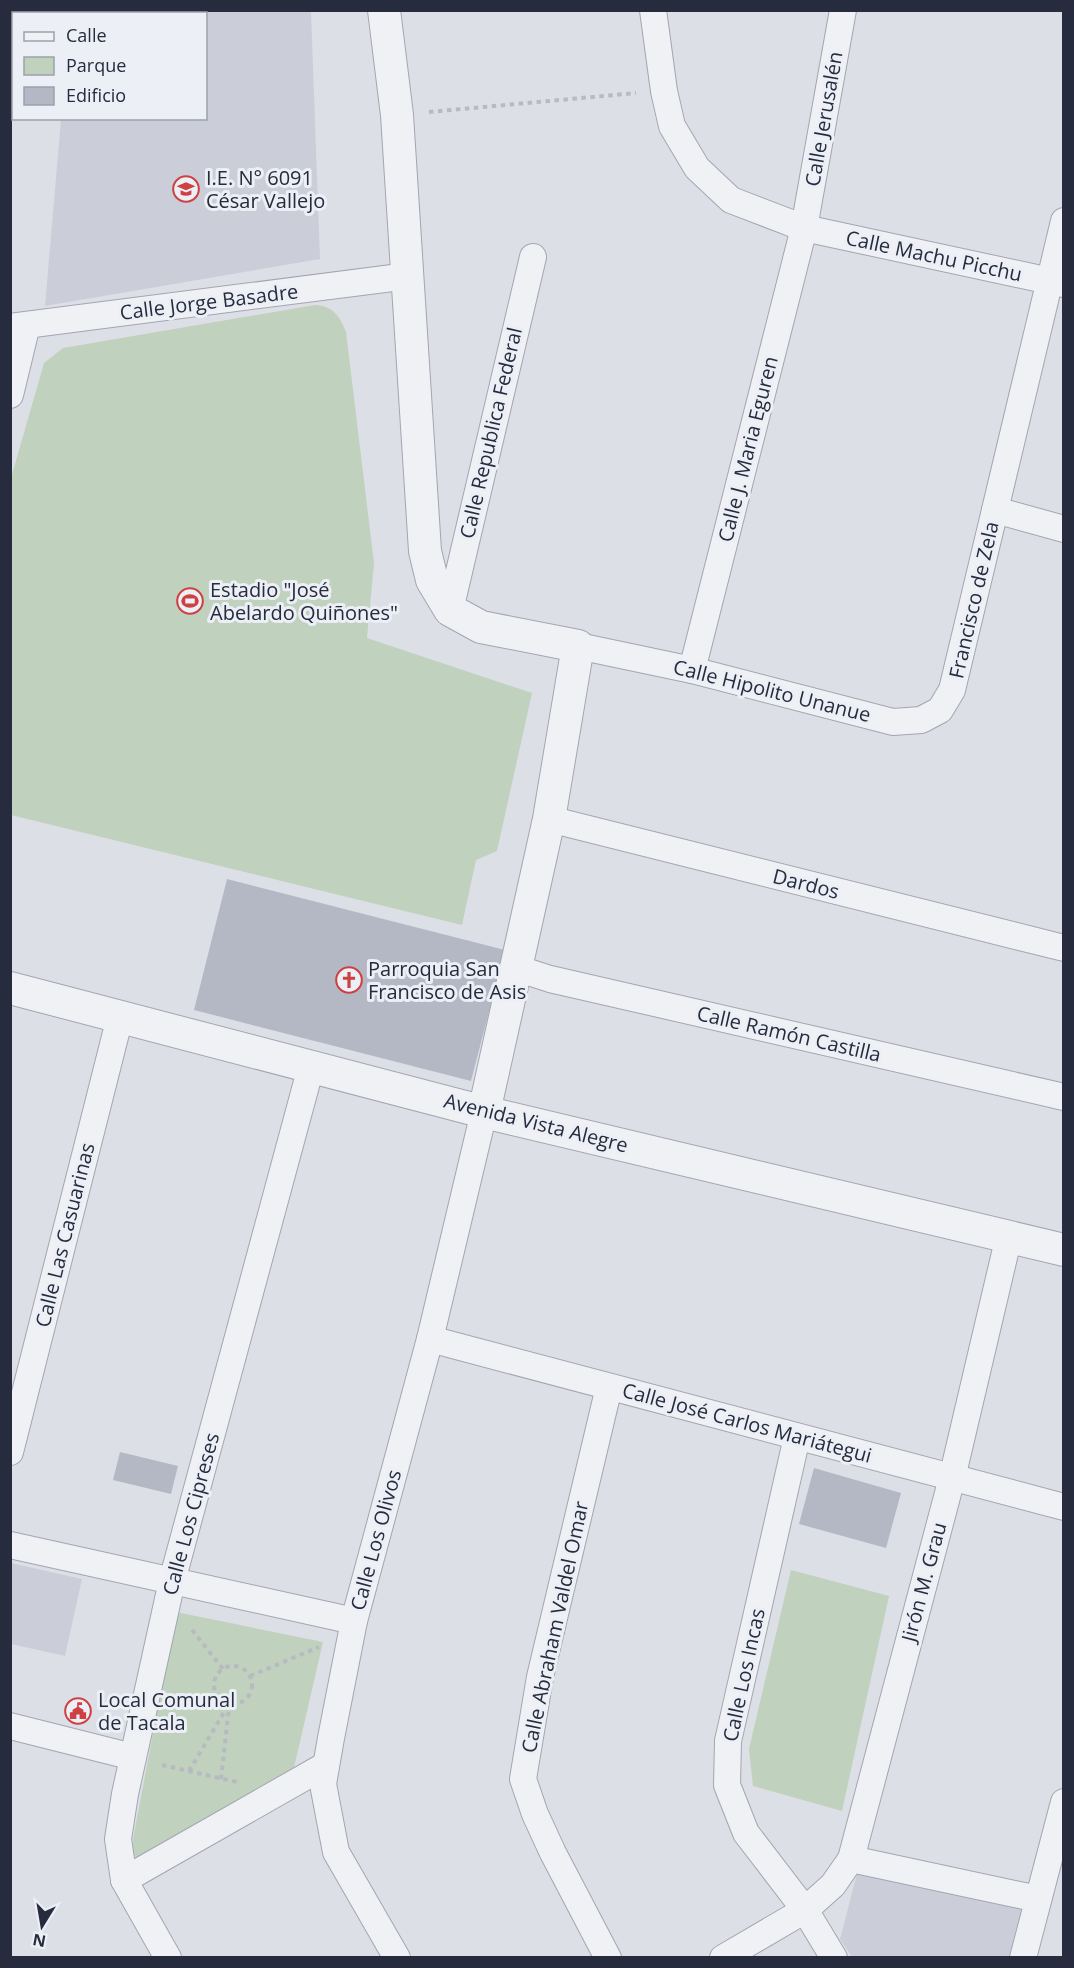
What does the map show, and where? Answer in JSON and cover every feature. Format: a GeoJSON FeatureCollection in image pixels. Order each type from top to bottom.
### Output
{"type":"FeatureCollection","features":[{"type":"Feature","properties":{"kind":"street"},"geometry":{"type":"LineString","coordinates":[[384,10],[397,115],[425,551],[432,580],[450,610],[482,627],[578,646],[549,819],[484,1112]]}},
{"type":"Feature","properties":{"kind":"street","name":"Calle Machu Picchu"},"geometry":{"type":"LineString","coordinates":[[653,10],[664,91],[672,126],[697,168],[730,200],[804,228],[1057,283]]}},
{"type":"Feature","properties":{"kind":"street","name":"Calle Jerusalén"},"geometry":{"type":"LineString","coordinates":[[804,228],[843,10]]}},
{"type":"Feature","properties":{"kind":"street","name":"Francisco de Zela"},"geometry":{"type":"LineString","coordinates":[[952,690],[995,510],[1057,283],[1064,221]]}},
{"type":"Feature","properties":{"kind":"street","name":"Calle J. Maria Eguren"},"geometry":{"type":"LineString","coordinates":[[692,670],[804,228]]}},
{"type":"Feature","properties":{"kind":"street","name":"Calle Republica Federal"},"geometry":{"type":"LineString","coordinates":[[450,610],[533,256]]}},
{"type":"Feature","properties":{"kind":"street","name":"Calle Jorge Basadre"},"geometry":{"type":"LineString","coordinates":[[19,326],[408,276]]}},
{"type":"Feature","properties":{"kind":"street"},"geometry":{"type":"LineString","coordinates":[[10,395],[19,326]]}},
{"type":"Feature","properties":{"kind":"street"},"geometry":{"type":"LineString","coordinates":[[995,510],[1064,529]]}},
{"type":"Feature","properties":{"kind":"street","name":"Calle Hipolito Unanue"},"geometry":{"type":"LineString","coordinates":[[578,646],[692,670],[893,722],[921,720],[940,710],[952,690]]}},
{"type":"Feature","properties":{"kind":"street","name":"Dardos"},"geometry":{"type":"LineString","coordinates":[[549,819],[1064,948]]}},
{"type":"Feature","properties":{"kind":"street","name":"Calle Ramón Castilla"},"geometry":{"type":"LineString","coordinates":[[516,968],[550,979],[1064,1097]]}},
{"type":"Feature","properties":{"kind":"street","name":"Avenida Vista Alegre"},"geometry":{"type":"LineString","coordinates":[[10,988],[484,1112],[1064,1250]]}},
{"type":"Feature","properties":{"kind":"street","name":"Calle Las Casuarinas"},"geometry":{"type":"LineString","coordinates":[[10,1452],[120,1017]]}},
{"type":"Feature","properties":{"kind":"street","name":"Calle Los Cipreses"},"geometry":{"type":"LineString","coordinates":[[168,1958],[124,1880],[118,1839],[133,1757],[172,1581],[311,1066]]}},
{"type":"Feature","properties":{"kind":"street","name":"Calle Los Olivos"},"geometry":{"type":"LineString","coordinates":[[397,1958],[336,1852],[323,1784],[354,1621],[430,1340],[484,1112]]}},
{"type":"Feature","properties":{"kind":"street","name":"Jirón M. Grau"},"geometry":{"type":"LineString","coordinates":[[723,1958],[805,1910],[833,1885],[851,1859],[952,1478],[1009,1236]]}},
{"type":"Feature","properties":{"kind":"street","name":"Calle José Carlos Mariátegui"},"geometry":{"type":"LineString","coordinates":[[430,1340],[1064,1507]]}},
{"type":"Feature","properties":{"kind":"street","name":"Calle Abraham Valdel Omar"},"geometry":{"type":"LineString","coordinates":[[608,1958],[553,1853],[535,1814],[523,1779],[540,1677],[609,1387]]}},
{"type":"Feature","properties":{"kind":"street","name":"Calle Los Incas"},"geometry":{"type":"LineString","coordinates":[[797,1437],[728,1741],[727,1785],[746,1833],[805,1910],[834,1958]]}},
{"type":"Feature","properties":{"kind":"street"},"geometry":{"type":"LineString","coordinates":[[10,1545],[354,1621]]}},
{"type":"Feature","properties":{"kind":"street"},"geometry":{"type":"LineString","coordinates":[[10,1726],[133,1757]]}},
{"type":"Feature","properties":{"kind":"street"},"geometry":{"type":"LineString","coordinates":[[124,1880],[326,1766]]}},
{"type":"Feature","properties":{"kind":"street"},"geometry":{"type":"LineString","coordinates":[[1023,1958],[1064,1802]]}},
{"type":"Feature","properties":{"kind":"street"},"geometry":{"type":"LineString","coordinates":[[851,1859],[1038,1899]]}},
{"type":"Feature","properties":{"kind":"path"},"geometry":{"type":"LineString","coordinates":[[397,115],[664,91]]}},
{"type":"Feature","properties":{"kind":"path"},"geometry":{"type":"LineString","coordinates":[[250,1676],[315,1650],[354,1621]]}},
{"type":"Feature","properties":{"kind":"path"},"geometry":{"type":"LineString","coordinates":[[229,1666],[246,1671],[250,1676],[252,1688],[247,1699],[242,1703],[229,1704],[215,1692],[214,1686],[218,1673],[229,1666]]}},
{"type":"Feature","properties":{"kind":"path"},"geometry":{"type":"LineString","coordinates":[[189,1771],[229,1704]]}},
{"type":"Feature","properties":{"kind":"path"},"geometry":{"type":"LineString","coordinates":[[221,1779],[229,1704]]}},
{"type":"Feature","properties":{"kind":"path"},"geometry":{"type":"LineString","coordinates":[[133,1757],[278,1792]]}},
{"type":"Feature","properties":{"kind":"shaded area","name":"I.E. N° 6091 César Vallejo"},"geometry":{"type":"Polygon","coordinates":[[[311,11],[320,259],[45,306],[61,120],[207,120],[207,12],[70,12],[311,11]]]}},
{"type":"Feature","properties":{"kind":"shaded area"},"geometry":{"type":"Polygon","coordinates":[[[11,1563],[82,1579],[65,1656],[11,1644],[11,1563]]]}},
{"type":"Feature","properties":{"kind":"shaded area"},"geometry":{"type":"Polygon","coordinates":[[[858,1870],[1022,1908],[1009,1957],[852,1957],[840,1939],[858,1870]]]}},
{"type":"Feature","properties":{"kind":"green space","name":"Estadio \"José Abelardo Quiñones\""},"geometry":{"type":"Polygon","coordinates":[[[315,305],[327,307],[335,313],[346,332],[374,563],[367,638],[532,693],[497,851],[476,860],[462,925],[11,815],[11,478],[44,363],[63,348],[315,305]]]}},
{"type":"Feature","properties":{"kind":"green space"},"geometry":{"type":"Polygon","coordinates":[[[791,1570],[889,1596],[842,1811],[753,1786],[749,1749],[791,1570]]]}},
{"type":"Feature","properties":{"kind":"green space"},"geometry":{"type":"Polygon","coordinates":[[[176,1612],[323,1642],[293,1772],[140,1860],[134,1854],[133,1839],[176,1612]]]}},
{"type":"Feature","properties":{"kind":"building","name":"Parroquia San Francisco de Asis"},"geometry":{"type":"Polygon","coordinates":[[[227,879],[505,950],[471,1081],[194,1010],[227,879]]]}},
{"type":"Feature","properties":{"kind":"building"},"geometry":{"type":"Polygon","coordinates":[[[120,1452],[178,1466],[171,1494],[113,1480],[120,1452]]]}},
{"type":"Feature","properties":{"kind":"building"},"geometry":{"type":"Polygon","coordinates":[[[814,1468],[901,1493],[886,1548],[799,1524],[814,1468]]]}},
{"type":"Feature","properties":{"kind":"place","name":"I.E. N° 6091 César Vallejo"},"geometry":{"type":"Point","coordinates":[186,189]}},
{"type":"Feature","properties":{"kind":"place","name":"Estadio \"José Abelardo Quiñones\""},"geometry":{"type":"Point","coordinates":[190,601]}},
{"type":"Feature","properties":{"kind":"place","name":"Parroquia San Francisco de Asis"},"geometry":{"type":"Point","coordinates":[349,980]}},
{"type":"Feature","properties":{"kind":"place","name":"Local Comunal de Tacala"},"geometry":{"type":"Point","coordinates":[78,1711]}}]}
